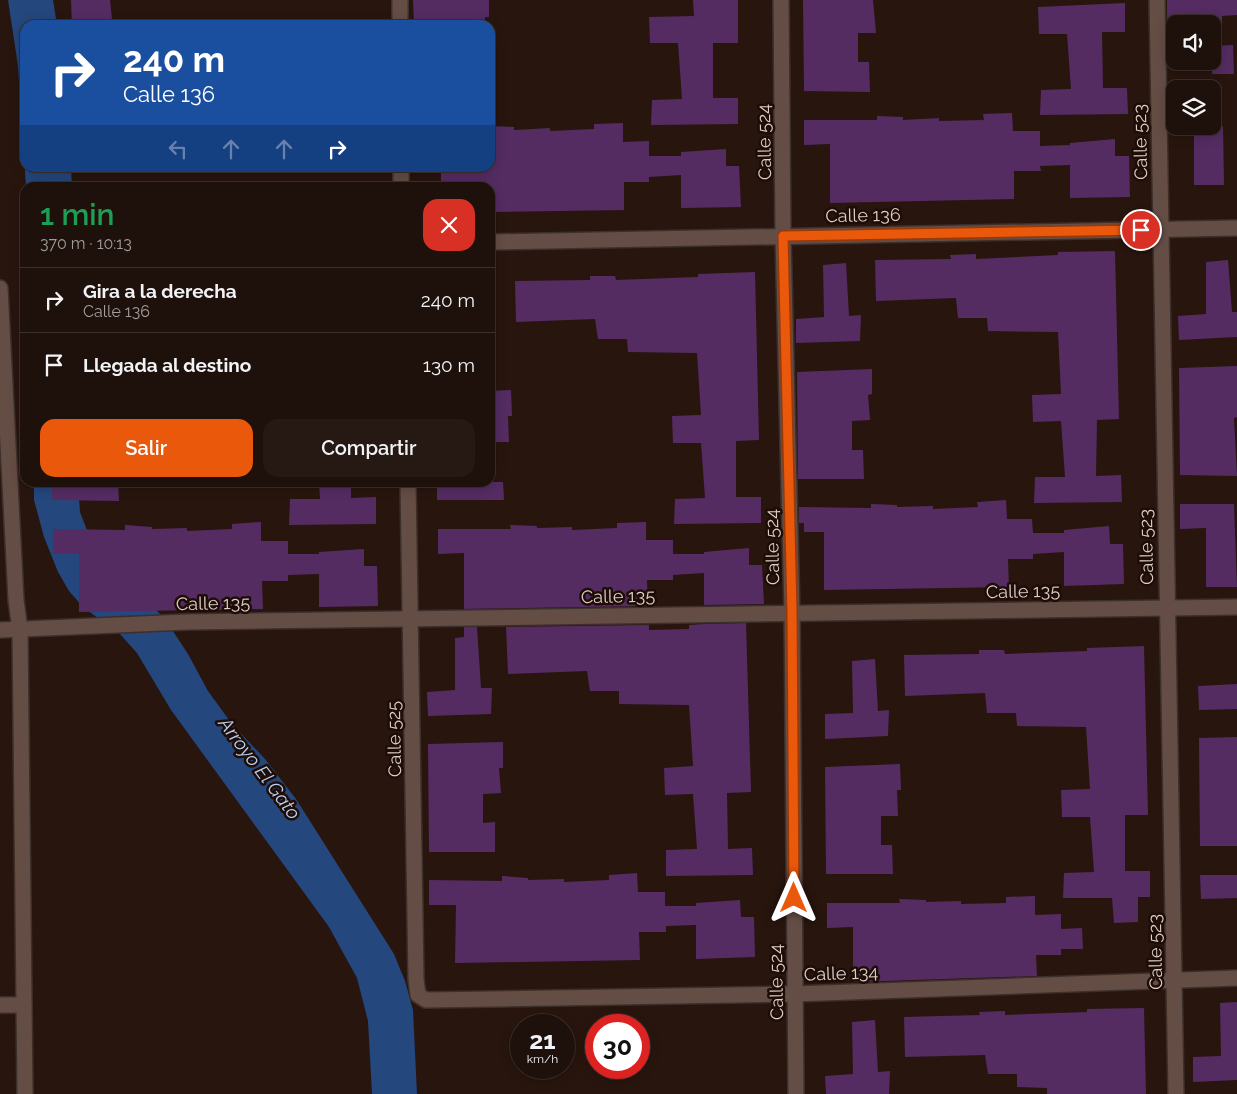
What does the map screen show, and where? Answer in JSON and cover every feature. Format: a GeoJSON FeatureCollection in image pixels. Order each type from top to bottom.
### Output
{"type":"FeatureCollection","features":[{"type":"Feature","properties":{"kind":"street"},"geometry":{"type":"LineString","coordinates":[[400,0],[400,20]]}},
{"type":"Feature","properties":{"kind":"street","name":"Calle 524"},"geometry":{"type":"LineString","coordinates":[[781,0],[783,236],[792,612],[796,1094]]}},
{"type":"Feature","properties":{"kind":"street","name":"Calle 523"},"geometry":{"type":"LineString","coordinates":[[1157,0],[1166,608],[1176,1094]]}},
{"type":"Feature","properties":{"kind":"street","name":"Calle 136"},"geometry":{"type":"LineString","coordinates":[[495,242],[1237,228]]}},
{"type":"Feature","properties":{"kind":"street"},"geometry":{"type":"LineString","coordinates":[[0,288],[16,600],[20,630],[25,1094]]}},
{"type":"Feature","properties":{"kind":"street","name":"Calle 525"},"geometry":{"type":"LineString","coordinates":[[408,487],[412,619],[416,979],[418,994]]}},
{"type":"Feature","properties":{"kind":"street","name":"Calle 135"},"geometry":{"type":"LineString","coordinates":[[0,630],[187,622],[792,612],[1237,608]]}},
{"type":"Feature","properties":{"kind":"street","name":"Calle 134"},"geometry":{"type":"LineString","coordinates":[[418,994],[426,1000],[794,994],[1174,978],[1237,978]]}},
{"type":"Feature","properties":{"kind":"street"},"geometry":{"type":"LineString","coordinates":[[0,1005],[24,1004]]}},
{"type":"Feature","properties":{"kind":"water"},"geometry":{"type":"Polygon","coordinates":[[[8,0],[53,0],[56,20],[20,20],[20,96],[18,66],[8,0]]]}},
{"type":"Feature","properties":{"kind":"water"},"geometry":{"type":"Polygon","coordinates":[[[25,172],[71,172],[72,182],[26,182],[25,172]]]}},
{"type":"Feature","properties":{"kind":"water","name":"Arroyo El Gato"},"geometry":{"type":"Polygon","coordinates":[[[34,487],[78,487],[80,512],[88,533],[167,622],[188,654],[208,691],[232,724],[265,759],[296,799],[394,954],[405,981],[413,1010],[417,1094],[372,1094],[368,1021],[357,978],[329,927],[171,710],[137,653],[119,633],[84,608],[69,591],[58,572],[44,537],[34,500],[34,487]]]}},
{"type":"Feature","properties":{"kind":"building"},"geometry":{"type":"Polygon","coordinates":[[[71,0],[110,0],[112,19],[72,20],[71,0]]]}},
{"type":"Feature","properties":{"kind":"building"},"geometry":{"type":"Polygon","coordinates":[[[413,0],[489,0],[489,17],[485,17],[485,20],[414,20],[413,0]]]}},
{"type":"Feature","properties":{"kind":"building"},"geometry":{"type":"Polygon","coordinates":[[[693,0],[738,0],[738,43],[713,43],[713,98],[738,98],[738,124],[651,125],[652,100],[682,99],[678,43],[650,43],[649,17],[694,16],[693,0]]]}},
{"type":"Feature","properties":{"kind":"building"},"geometry":{"type":"Polygon","coordinates":[[[803,0],[873,0],[876,33],[858,33],[858,62],[869,62],[870,92],[804,91],[803,0]]]}},
{"type":"Feature","properties":{"kind":"building"},"geometry":{"type":"Polygon","coordinates":[[[1167,0],[1237,0],[1237,15],[1222,16],[1222,24],[1221,15],[1167,15],[1167,0]]]}},
{"type":"Feature","properties":{"kind":"building"},"geometry":{"type":"Polygon","coordinates":[[[1125,3],[1125,32],[1102,32],[1103,88],[1127,88],[1128,114],[1040,115],[1041,90],[1071,89],[1067,34],[1039,34],[1038,7],[1125,3]]]}},
{"type":"Feature","properties":{"kind":"building"},"geometry":{"type":"Polygon","coordinates":[[[1233,45],[1234,74],[1212,74],[1212,70],[1221,70],[1221,46],[1233,45]]]}},
{"type":"Feature","properties":{"kind":"building"},"geometry":{"type":"Polygon","coordinates":[[[1012,113],[1013,131],[1040,131],[1040,146],[1070,145],[1070,143],[1115,139],[1115,156],[1129,156],[1130,197],[1070,198],[1070,165],[1040,166],[1041,171],[1014,171],[1014,199],[830,203],[830,144],[804,145],[804,120],[877,120],[877,116],[903,117],[903,120],[939,118],[939,121],[984,120],[983,114],[1012,113]]]}},
{"type":"Feature","properties":{"kind":"building"},"geometry":{"type":"Polygon","coordinates":[[[623,123],[623,142],[649,141],[649,156],[681,156],[681,152],[726,149],[726,166],[739,166],[741,207],[681,208],[681,175],[649,177],[649,182],[624,182],[624,210],[495,212],[495,182],[441,182],[441,172],[495,172],[495,126],[514,127],[514,130],[550,128],[550,131],[594,129],[594,124],[623,123]]]}},
{"type":"Feature","properties":{"kind":"building"},"geometry":{"type":"Polygon","coordinates":[[[1221,126],[1223,126],[1224,185],[1194,185],[1194,135],[1221,135],[1221,126]]]}},
{"type":"Feature","properties":{"kind":"building"},"geometry":{"type":"Polygon","coordinates":[[[1115,251],[1119,419],[1097,420],[1096,476],[1121,475],[1122,502],[1034,503],[1035,477],[1065,477],[1061,421],[1033,422],[1032,395],[1061,394],[1058,332],[988,331],[987,318],[958,318],[956,298],[876,301],[875,260],[951,259],[950,255],[976,254],[976,259],[1058,255],[1058,252],[1115,251]]]}},
{"type":"Feature","properties":{"kind":"building"},"geometry":{"type":"Polygon","coordinates":[[[1228,260],[1232,312],[1237,312],[1237,337],[1179,340],[1178,316],[1206,314],[1206,262],[1228,260]]]}},
{"type":"Feature","properties":{"kind":"building"},"geometry":{"type":"Polygon","coordinates":[[[846,263],[849,316],[861,315],[860,341],[796,343],[796,319],[824,317],[823,265],[846,263]]]}},
{"type":"Feature","properties":{"kind":"building"},"geometry":{"type":"Polygon","coordinates":[[[755,272],[759,440],[736,441],[736,497],[761,497],[761,523],[674,524],[675,499],[705,498],[701,443],[673,443],[672,416],[701,415],[697,353],[628,352],[627,339],[598,339],[595,319],[516,322],[515,281],[590,280],[590,276],[615,276],[616,280],[698,277],[698,274],[755,272]]]}},
{"type":"Feature","properties":{"kind":"building"},"geometry":{"type":"Polygon","coordinates":[[[1237,366],[1237,417],[1234,418],[1237,476],[1180,475],[1179,368],[1237,366]]]}},
{"type":"Feature","properties":{"kind":"building"},"geometry":{"type":"Polygon","coordinates":[[[872,369],[872,394],[868,395],[870,420],[852,421],[852,450],[863,450],[864,479],[798,479],[797,372],[872,369]]]}},
{"type":"Feature","properties":{"kind":"building"},"geometry":{"type":"Polygon","coordinates":[[[511,390],[512,416],[508,416],[509,442],[495,442],[495,391],[511,390]]]}},
{"type":"Feature","properties":{"kind":"building"},"geometry":{"type":"Polygon","coordinates":[[[495,482],[503,482],[504,500],[437,500],[437,487],[495,487],[495,482]]]}},
{"type":"Feature","properties":{"kind":"building"},"geometry":{"type":"Polygon","coordinates":[[[52,487],[118,487],[119,501],[52,500],[52,487]]]}},
{"type":"Feature","properties":{"kind":"building"},"geometry":{"type":"Polygon","coordinates":[[[319,487],[351,487],[351,498],[376,497],[376,524],[289,525],[290,499],[320,499],[319,487]]]}},
{"type":"Feature","properties":{"kind":"building"},"geometry":{"type":"Polygon","coordinates":[[[1006,500],[1007,519],[1032,519],[1033,533],[1064,533],[1064,530],[1109,526],[1110,544],[1123,544],[1124,584],[1064,586],[1064,552],[1033,554],[1033,559],[1008,559],[1009,587],[824,590],[824,532],[804,532],[804,523],[799,523],[799,507],[871,508],[871,504],[897,505],[897,507],[933,506],[933,509],[978,507],[977,502],[1006,500]]]}},
{"type":"Feature","properties":{"kind":"building"},"geometry":{"type":"Polygon","coordinates":[[[1180,504],[1234,504],[1237,587],[1206,587],[1206,528],[1180,529],[1180,504]]]}},
{"type":"Feature","properties":{"kind":"building"},"geometry":{"type":"Polygon","coordinates":[[[261,522],[261,541],[288,541],[288,554],[319,554],[319,552],[364,549],[364,566],[377,566],[378,606],[319,607],[319,574],[288,575],[288,581],[262,581],[263,609],[79,612],[79,554],[53,554],[53,529],[125,530],[125,525],[152,527],[152,529],[187,528],[187,531],[232,529],[232,524],[261,522]]]}},
{"type":"Feature","properties":{"kind":"building"},"geometry":{"type":"Polygon","coordinates":[[[646,522],[646,540],[673,540],[673,554],[704,554],[704,552],[749,548],[749,565],[762,565],[764,604],[704,605],[704,573],[673,575],[673,580],[647,580],[648,606],[464,609],[464,553],[438,554],[438,529],[511,529],[510,525],[537,526],[537,528],[572,527],[572,530],[617,528],[617,523],[646,522]]]}},
{"type":"Feature","properties":{"kind":"building"},"geometry":{"type":"Polygon","coordinates":[[[746,623],[751,792],[727,793],[728,849],[752,848],[753,875],[666,876],[666,850],[697,849],[693,794],[665,795],[664,768],[693,766],[689,705],[619,704],[619,691],[590,691],[587,671],[508,674],[506,627],[649,625],[649,630],[689,629],[689,625],[746,623]]]}},
{"type":"Feature","properties":{"kind":"building"},"geometry":{"type":"Polygon","coordinates":[[[464,627],[477,627],[481,688],[492,688],[491,714],[428,716],[427,692],[455,690],[455,638],[464,637],[464,627]]]}},
{"type":"Feature","properties":{"kind":"building"},"geometry":{"type":"Polygon","coordinates":[[[1144,646],[1148,815],[1125,815],[1125,871],[1150,871],[1150,897],[1138,897],[1138,922],[1114,923],[1112,898],[1063,898],[1064,873],[1094,872],[1090,817],[1062,817],[1061,790],[1090,789],[1086,727],[1017,726],[1016,713],[987,713],[985,693],[905,696],[904,655],[979,654],[979,650],[1004,650],[1005,654],[1087,651],[1087,648],[1144,646]]]}},
{"type":"Feature","properties":{"kind":"building"},"geometry":{"type":"Polygon","coordinates":[[[875,659],[878,711],[889,710],[888,736],[825,739],[825,714],[853,713],[852,661],[875,659]]]}},
{"type":"Feature","properties":{"kind":"building"},"geometry":{"type":"Polygon","coordinates":[[[1237,684],[1237,709],[1199,710],[1198,686],[1237,684]]]}},
{"type":"Feature","properties":{"kind":"building"},"geometry":{"type":"Polygon","coordinates":[[[1237,737],[1237,846],[1200,846],[1199,738],[1237,737]]]}},
{"type":"Feature","properties":{"kind":"building"},"geometry":{"type":"Polygon","coordinates":[[[503,742],[503,768],[499,768],[501,793],[483,794],[483,823],[495,822],[495,852],[429,852],[428,744],[503,742]]]}},
{"type":"Feature","properties":{"kind":"building"},"geometry":{"type":"Polygon","coordinates":[[[900,764],[901,790],[897,790],[898,816],[881,816],[881,845],[892,845],[893,874],[826,874],[825,767],[900,764]]]}},
{"type":"Feature","properties":{"kind":"building"},"geometry":{"type":"Polygon","coordinates":[[[637,873],[638,892],[665,892],[665,906],[696,906],[696,903],[740,900],[741,917],[754,917],[755,957],[696,959],[696,925],[666,926],[666,932],[639,932],[640,960],[455,963],[456,905],[429,905],[429,880],[502,881],[502,876],[528,878],[528,880],[564,879],[564,882],[609,880],[609,875],[637,873]]]}},
{"type":"Feature","properties":{"kind":"building"},"geometry":{"type":"Polygon","coordinates":[[[1200,875],[1237,875],[1237,898],[1201,899],[1200,875]]]}},
{"type":"Feature","properties":{"kind":"building"},"geometry":{"type":"Polygon","coordinates":[[[1035,896],[1035,915],[1061,914],[1061,929],[1082,928],[1083,949],[1061,949],[1061,955],[1036,955],[1037,976],[853,982],[853,927],[827,928],[827,903],[900,903],[899,899],[926,900],[926,902],[961,901],[961,904],[1006,903],[1006,897],[1035,896]]]}},
{"type":"Feature","properties":{"kind":"building"},"geometry":{"type":"Polygon","coordinates":[[[1237,1002],[1237,1080],[1193,1082],[1193,1057],[1221,1056],[1220,1003],[1237,1002]]]}},
{"type":"Feature","properties":{"kind":"building"},"geometry":{"type":"Polygon","coordinates":[[[1144,1008],[1146,1094],[1047,1094],[1047,1088],[1017,1087],[1017,1074],[988,1074],[985,1055],[905,1057],[904,1017],[980,1015],[979,1012],[1005,1011],[1005,1015],[1087,1012],[1087,1009],[1144,1008]]]}},
{"type":"Feature","properties":{"kind":"building"},"geometry":{"type":"Polygon","coordinates":[[[875,1020],[878,1072],[890,1071],[889,1094],[826,1094],[825,1076],[853,1074],[852,1022],[875,1020]]]}},
{"type":"Feature","properties":{"kind":"route"},"geometry":{"type":"LineString","coordinates":[[794,898],[792,612],[783,236],[1141,230]]}}]}
